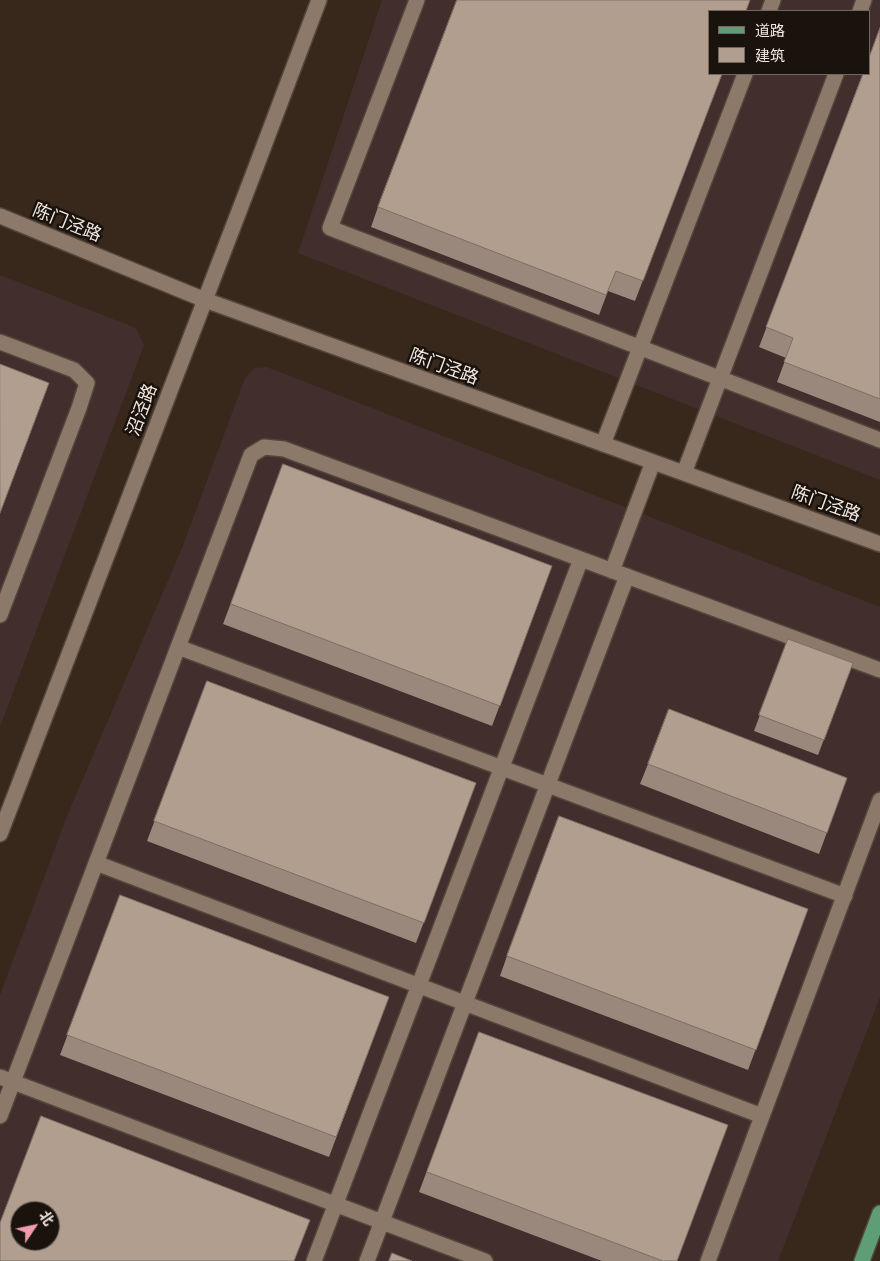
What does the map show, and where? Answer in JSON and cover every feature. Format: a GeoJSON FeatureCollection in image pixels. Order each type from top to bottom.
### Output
{"type":"FeatureCollection","features":[{"type":"Feature","properties":{"kind":"main road"},"geometry":{"type":"LineString","coordinates":[[862,1261],[880,1213]]}},
{"type":"Feature","properties":{"kind":"street","name":"沼泾路"},"geometry":{"type":"LineString","coordinates":[[0,834],[318,0]]}},
{"type":"Feature","properties":{"kind":"street"},"geometry":{"type":"LineString","coordinates":[[416,0],[330,228],[880,440]]}},
{"type":"Feature","properties":{"kind":"street"},"geometry":{"type":"LineString","coordinates":[[603,444],[745,75]]}},
{"type":"Feature","properties":{"kind":"street"},"geometry":{"type":"LineString","coordinates":[[684,473],[836,75]]}},
{"type":"Feature","properties":{"kind":"street","name":"陈门泾路"},"geometry":{"type":"LineString","coordinates":[[0,216],[205,300],[880,544]]}},
{"type":"Feature","properties":{"kind":"street"},"geometry":{"type":"LineString","coordinates":[[0,342],[74,370],[87,383],[0,615]]}},
{"type":"Feature","properties":{"kind":"street"},"geometry":{"type":"LineString","coordinates":[[0,1116],[7,1080],[96,862],[251,455],[264,447],[284,449],[880,670]]}},
{"type":"Feature","properties":{"kind":"street"},"geometry":{"type":"LineString","coordinates":[[612,571],[653,462]]}},
{"type":"Feature","properties":{"kind":"street"},"geometry":{"type":"LineString","coordinates":[[314,1261],[581,559]]}},
{"type":"Feature","properties":{"kind":"street"},"geometry":{"type":"LineString","coordinates":[[367,1261],[627,576]]}},
{"type":"Feature","properties":{"kind":"street"},"geometry":{"type":"LineString","coordinates":[[178,647],[844,896]]}},
{"type":"Feature","properties":{"kind":"street"},"geometry":{"type":"LineString","coordinates":[[708,1261],[880,800]]}},
{"type":"Feature","properties":{"kind":"street"},"geometry":{"type":"LineString","coordinates":[[96,862],[762,1116]]}},
{"type":"Feature","properties":{"kind":"street"},"geometry":{"type":"LineString","coordinates":[[7,1080],[485,1261]]}},
{"type":"Feature","properties":{"kind":"shaded area"},"geometry":{"type":"Polygon","coordinates":[[[382,0],[880,0],[880,480],[298,253],[382,0]]]}},
{"type":"Feature","properties":{"kind":"shaded area"},"geometry":{"type":"Polygon","coordinates":[[[0,275],[136,328],[144,345],[0,727],[0,275]]]}},
{"type":"Feature","properties":{"kind":"shaded area"},"geometry":{"type":"Polygon","coordinates":[[[267,367],[880,607],[880,997],[778,1261],[0,1261],[0,995],[67,816],[182,548],[245,378],[255,368],[267,367]]]}},
{"type":"Feature","properties":{"kind":"building"},"geometry":{"type":"Polygon","coordinates":[[[457,0],[750,0],[746,10],[708,10],[708,75],[722,75],[643,281],[616,271],[606,295],[378,207],[457,0]]]}},
{"type":"Feature","properties":{"kind":"building"},"geometry":{"type":"Polygon","coordinates":[[[880,28],[880,399],[784,362],[793,338],[766,327],[863,75],[870,75],[870,55],[880,28]]]}},
{"type":"Feature","properties":{"kind":"building"},"geometry":{"type":"Polygon","coordinates":[[[0,364],[49,383],[0,513],[0,364]]]}},
{"type":"Feature","properties":{"kind":"building"},"geometry":{"type":"Polygon","coordinates":[[[283,464],[552,566],[500,706],[231,604],[283,464]]]}},
{"type":"Feature","properties":{"kind":"building"},"geometry":{"type":"Polygon","coordinates":[[[788,639],[853,663],[824,740],[759,715],[788,639]]]}},
{"type":"Feature","properties":{"kind":"building"},"geometry":{"type":"Polygon","coordinates":[[[207,681],[476,783],[424,923],[154,821],[207,681]]]}},
{"type":"Feature","properties":{"kind":"building"},"geometry":{"type":"Polygon","coordinates":[[[669,709],[847,778],[827,833],[648,764],[669,709]]]}},
{"type":"Feature","properties":{"kind":"building"},"geometry":{"type":"Polygon","coordinates":[[[559,816],[808,909],[756,1050],[507,956],[559,816]]]}},
{"type":"Feature","properties":{"kind":"building"},"geometry":{"type":"Polygon","coordinates":[[[120,895],[389,997],[336,1137],[67,1035],[120,895]]]}},
{"type":"Feature","properties":{"kind":"building"},"geometry":{"type":"Polygon","coordinates":[[[479,1032],[728,1125],[677,1261],[663,1261],[427,1172],[479,1032]]]}},
{"type":"Feature","properties":{"kind":"building"},"geometry":{"type":"Polygon","coordinates":[[[41,1116],[310,1220],[294,1261],[0,1261],[0,1223],[41,1116]]]}},
{"type":"Feature","properties":{"kind":"building"},"geometry":{"type":"Polygon","coordinates":[[[392,1253],[412,1261],[389,1261],[392,1253]]]}}]}
